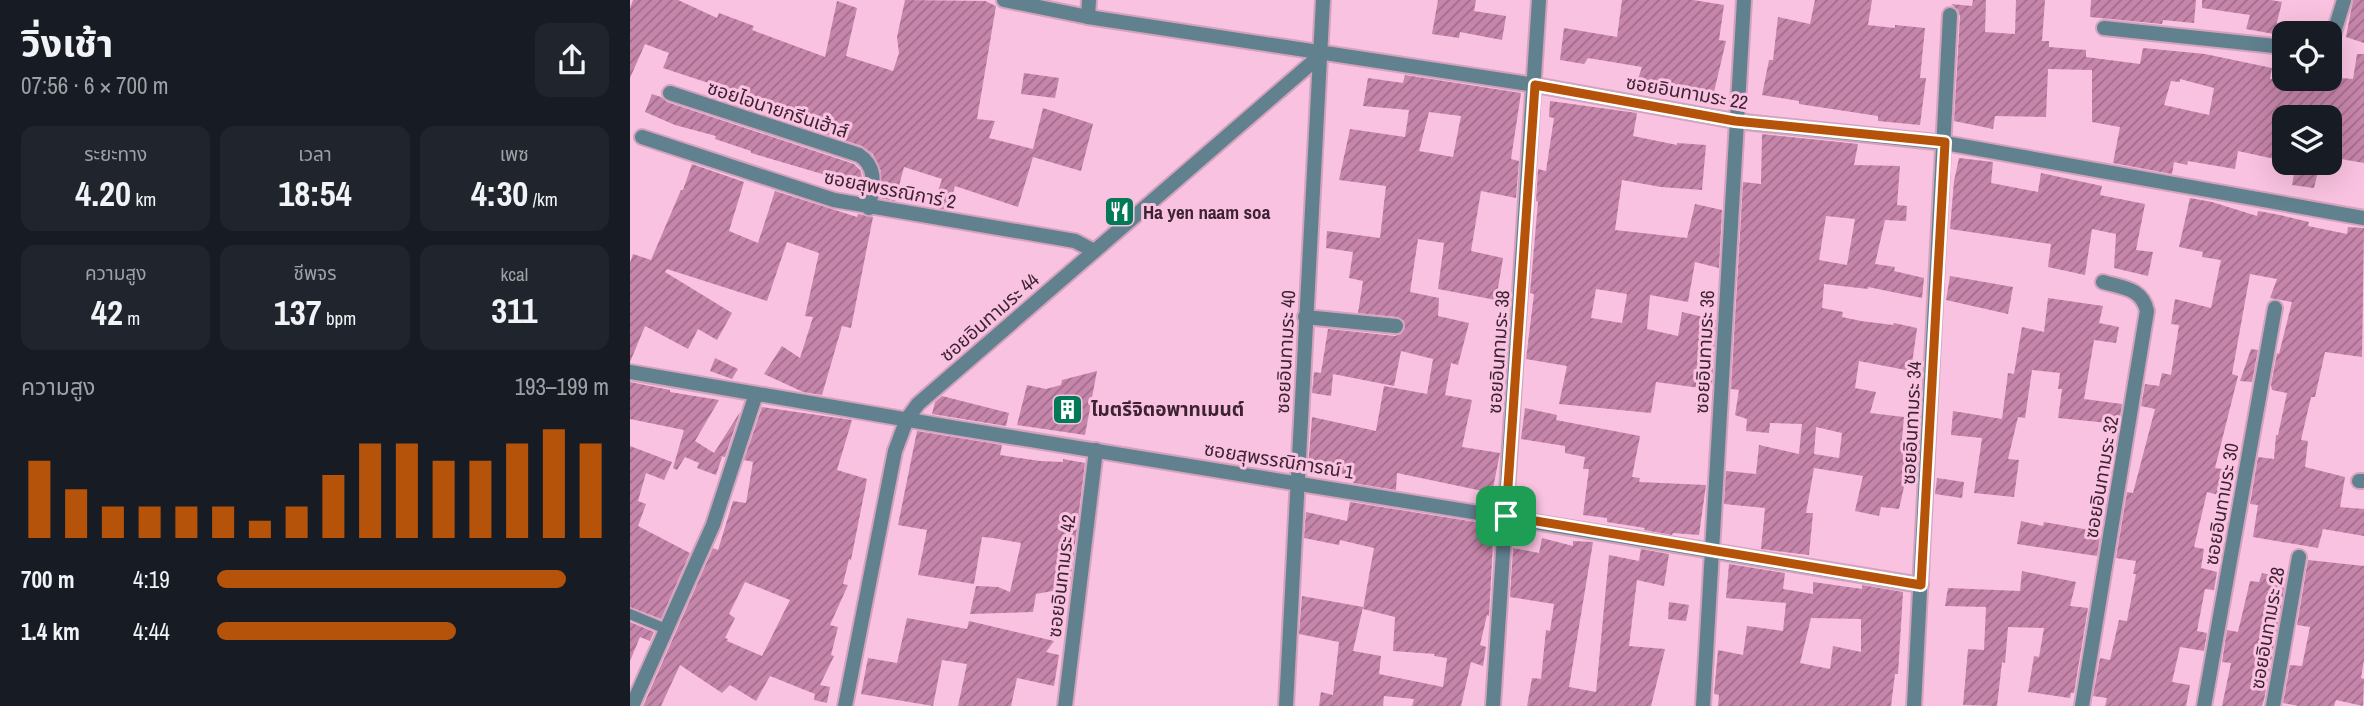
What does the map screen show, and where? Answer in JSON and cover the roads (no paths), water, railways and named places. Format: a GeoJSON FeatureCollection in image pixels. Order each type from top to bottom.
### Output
{"type":"FeatureCollection","features":[{"type":"Feature","properties":{"kind":"street","name":"ซอยอินทามระ 22"},"geometry":{"type":"LineString","coordinates":[[1004,0],[1088,17],[1535,85],[1735,121],[1945,142],[2364,218]]}},
{"type":"Feature","properties":{"kind":"street"},"geometry":{"type":"LineString","coordinates":[[1088,17],[1089,0]]}},
{"type":"Feature","properties":{"kind":"street","name":"ซอยอินทามระ 40"},"geometry":{"type":"LineString","coordinates":[[1286,706],[1323,0]]}},
{"type":"Feature","properties":{"kind":"street","name":"ซอยอินทามระ 38"},"geometry":{"type":"LineString","coordinates":[[1493,706],[1539,0]]}},
{"type":"Feature","properties":{"kind":"street","name":"ซอยอินทามระ 36"},"geometry":{"type":"LineString","coordinates":[[1703,706],[1744,0]]}},
{"type":"Feature","properties":{"kind":"street"},"geometry":{"type":"LineString","coordinates":[[2338,21],[2344,0]]}},
{"type":"Feature","properties":{"kind":"street","name":"ซอยอินทามระ 34"},"geometry":{"type":"LineString","coordinates":[[1914,706],[1950,15]]}},
{"type":"Feature","properties":{"kind":"street"},"geometry":{"type":"LineString","coordinates":[[2104,28],[2272,46]]}},
{"type":"Feature","properties":{"kind":"street","name":"ซอยอินทามระ 44"},"geometry":{"type":"LineString","coordinates":[[845,706],[895,451],[907,419],[918,404],[1322,54]]}},
{"type":"Feature","properties":{"kind":"street","name":"ซอยไอนายกรีนเฮ้าส์"},"geometry":{"type":"LineString","coordinates":[[670,93],[859,155],[867,160],[872,169],[869,208]]}},
{"type":"Feature","properties":{"kind":"street","name":"ซอยสุพรรณิการ์ 2"},"geometry":{"type":"LineString","coordinates":[[642,137],[834,200],[1075,241],[1094,251]]}},
{"type":"Feature","properties":{"kind":"street","name":"ซอยอินทามระ 32"},"geometry":{"type":"LineString","coordinates":[[2082,706],[2147,311],[2145,300],[2134,291],[2103,282]]}},
{"type":"Feature","properties":{"kind":"street","name":"ซอยอินทามระ 30"},"geometry":{"type":"LineString","coordinates":[[2204,706],[2275,308]]}},
{"type":"Feature","properties":{"kind":"street"},"geometry":{"type":"LineString","coordinates":[[1306,317],[1396,326]]}},
{"type":"Feature","properties":{"kind":"street","name":"ซอยสุพรรณิการณ์ 1"},"geometry":{"type":"LineString","coordinates":[[630,372],[1921,585]]}},
{"type":"Feature","properties":{"kind":"street"},"geometry":{"type":"LineString","coordinates":[[632,706],[713,525],[756,394]]}},
{"type":"Feature","properties":{"kind":"street","name":"ซอยอินทามระ 42"},"geometry":{"type":"LineString","coordinates":[[1065,706],[1096,450]]}},
{"type":"Feature","properties":{"kind":"street","name":"ซอยอินทามระ 28"},"geometry":{"type":"LineString","coordinates":[[2273,706],[2299,557]]}},
{"type":"Feature","properties":{"kind":"lane"},"geometry":{"type":"LineString","coordinates":[[630,614],[666,629]]}},
{"type":"Feature","properties":{"kind":"place","name":"Ha yen naam soa"},"geometry":{"type":"Point","coordinates":[1120,212]}},
{"type":"Feature","properties":{"kind":"place","name":"ไมตรีจิตอพาทเมนต์"},"geometry":{"type":"Point","coordinates":[1068,409]}}]}
